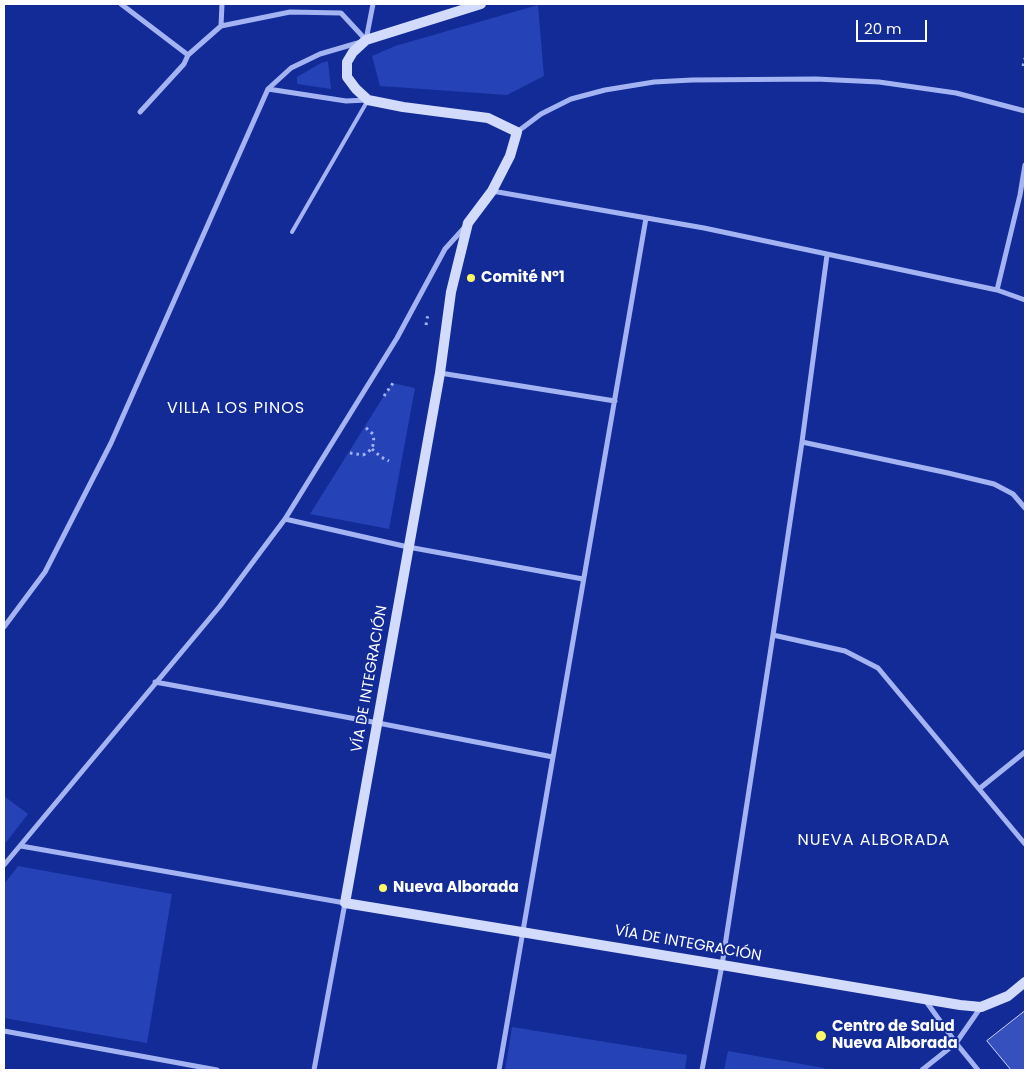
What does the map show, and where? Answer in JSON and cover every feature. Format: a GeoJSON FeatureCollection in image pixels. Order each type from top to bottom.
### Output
{"type":"FeatureCollection","features":[{"type":"Feature","properties":{"kind":"main road"},"geometry":{"type":"LineString","coordinates":[[481,4],[366,40],[353,52],[347,62],[347,77],[368,100],[403,107],[488,118],[517,132]]}},
{"type":"Feature","properties":{"kind":"main road","name":"VÍA DE INTEGRACIÓN"},"geometry":{"type":"LineString","coordinates":[[517,132],[510,156],[492,191],[468,224],[451,292],[440,373],[345,903],[960,1005],[981,1007],[1008,996],[1025,982]]}},
{"type":"Feature","properties":{"kind":"street"},"geometry":{"type":"LineString","coordinates":[[121,4],[188,55]]}},
{"type":"Feature","properties":{"kind":"street"},"geometry":{"type":"LineString","coordinates":[[221,26],[222,4]]}},
{"type":"Feature","properties":{"kind":"street"},"geometry":{"type":"LineString","coordinates":[[366,40],[373,4]]}},
{"type":"Feature","properties":{"kind":"street"},"geometry":{"type":"LineString","coordinates":[[140,112],[184,64],[188,55],[221,26],[290,12],[341,13],[366,40]]}},
{"type":"Feature","properties":{"kind":"street"},"geometry":{"type":"LineString","coordinates":[[4,628],[45,572],[111,443],[268,88],[291,68],[320,54],[366,40]]}},
{"type":"Feature","properties":{"kind":"street"},"geometry":{"type":"LineString","coordinates":[[517,132],[541,114],[571,99],[605,90],[654,82],[692,80],[816,79],[879,82],[956,93],[1025,111]]}},
{"type":"Feature","properties":{"kind":"street"},"geometry":{"type":"LineString","coordinates":[[268,88],[346,101],[368,100]]}},
{"type":"Feature","properties":{"kind":"street"},"geometry":{"type":"LineString","coordinates":[[997,290],[1020,195],[1025,165]]}},
{"type":"Feature","properties":{"kind":"street"},"geometry":{"type":"LineString","coordinates":[[492,191],[704,228],[997,290],[1025,300]]}},
{"type":"Feature","properties":{"kind":"street"},"geometry":{"type":"LineString","coordinates":[[499,1070],[646,218]]}},
{"type":"Feature","properties":{"kind":"street"},"geometry":{"type":"LineString","coordinates":[[4,865],[220,606],[285,519],[397,338],[445,249],[468,224]]}},
{"type":"Feature","properties":{"kind":"street"},"geometry":{"type":"LineString","coordinates":[[702,1070],[722,965],[773,635],[802,442],[827,255]]}},
{"type":"Feature","properties":{"kind":"street"},"geometry":{"type":"LineString","coordinates":[[440,373],[615,401]]}},
{"type":"Feature","properties":{"kind":"street"},"geometry":{"type":"LineString","coordinates":[[802,442],[994,484],[1013,494],[1025,508]]}},
{"type":"Feature","properties":{"kind":"street"},"geometry":{"type":"LineString","coordinates":[[285,519],[408,547],[583,579]]}},
{"type":"Feature","properties":{"kind":"street"},"geometry":{"type":"LineString","coordinates":[[773,635],[845,651],[878,668],[1025,844]]}},
{"type":"Feature","properties":{"kind":"street"},"geometry":{"type":"LineString","coordinates":[[156,682],[553,757]]}},
{"type":"Feature","properties":{"kind":"street"},"geometry":{"type":"LineString","coordinates":[[979,789],[1025,752]]}},
{"type":"Feature","properties":{"kind":"street"},"geometry":{"type":"LineString","coordinates":[[20,846],[345,903],[314,1070]]}},
{"type":"Feature","properties":{"kind":"street"},"geometry":{"type":"LineString","coordinates":[[925,1000],[978,1070]]}},
{"type":"Feature","properties":{"kind":"street"},"geometry":{"type":"LineString","coordinates":[[922,1070],[956,1043],[981,1007]]}},
{"type":"Feature","properties":{"kind":"street"},"geometry":{"type":"LineString","coordinates":[[4,1031],[217,1070]]}},
{"type":"Feature","properties":{"kind":"lane"},"geometry":{"type":"LineString","coordinates":[[292,232],[368,100]]}},
{"type":"Feature","properties":{"kind":"path"},"geometry":{"type":"LineString","coordinates":[[1023,66],[1025,58]]}},
{"type":"Feature","properties":{"kind":"path"},"geometry":{"type":"LineString","coordinates":[[426,325],[428,313]]}},
{"type":"Feature","properties":{"kind":"path"},"geometry":{"type":"LineString","coordinates":[[384,396],[393,383]]}},
{"type":"Feature","properties":{"kind":"path"},"geometry":{"type":"LineString","coordinates":[[350,453],[363,455],[372,449],[375,442],[373,434],[366,427]]}},
{"type":"Feature","properties":{"kind":"path"},"geometry":{"type":"LineString","coordinates":[[372,449],[390,461]]}},
{"type":"Feature","properties":{"kind":"shaded area"},"geometry":{"type":"Polygon","coordinates":[[[538,5],[544,76],[507,95],[380,86],[372,56],[395,46],[538,5]]]}},
{"type":"Feature","properties":{"kind":"shaded area"},"geometry":{"type":"Polygon","coordinates":[[[328,61],[331,89],[297,84],[297,77],[328,61]]]}},
{"type":"Feature","properties":{"kind":"shaded area"},"geometry":{"type":"Polygon","coordinates":[[[392,383],[415,388],[389,529],[310,514],[392,383]]]}},
{"type":"Feature","properties":{"kind":"shaded area"},"geometry":{"type":"Polygon","coordinates":[[[4,796],[28,814],[4,845],[4,796]]]}},
{"type":"Feature","properties":{"kind":"shaded area"},"geometry":{"type":"Polygon","coordinates":[[[18,866],[172,894],[147,1043],[4,1018],[4,884],[18,866]]]}},
{"type":"Feature","properties":{"kind":"shaded area"},"geometry":{"type":"Polygon","coordinates":[[[512,1027],[687,1055],[685,1070],[505,1070],[512,1027]]]}},
{"type":"Feature","properties":{"kind":"shaded area"},"geometry":{"type":"Polygon","coordinates":[[[728,1051],[824,1068],[823,1070],[724,1070],[728,1051]]]}},
{"type":"Feature","properties":{"kind":"building"},"geometry":{"type":"Polygon","coordinates":[[[1025,1011],[1025,1070],[1011,1070],[987,1041],[1025,1011]]]}},
{"type":"Feature","properties":{"kind":"place","name":"Comité N°1"},"geometry":{"type":"Point","coordinates":[471,278]}},
{"type":"Feature","properties":{"kind":"place","name":"Nueva Alborada"},"geometry":{"type":"Point","coordinates":[383,888]}},
{"type":"Feature","properties":{"kind":"place","name":"Centro de Salud Nueva Alborada"},"geometry":{"type":"Point","coordinates":[821,1036]}},
{"type":"Feature","properties":{"kind":"district","name":"VILLA LOS PINOS"},"geometry":{"type":"Point","coordinates":[236,409]}},
{"type":"Feature","properties":{"kind":"district","name":"NUEVA ALBORADA"},"geometry":{"type":"Point","coordinates":[874,841]}}]}
